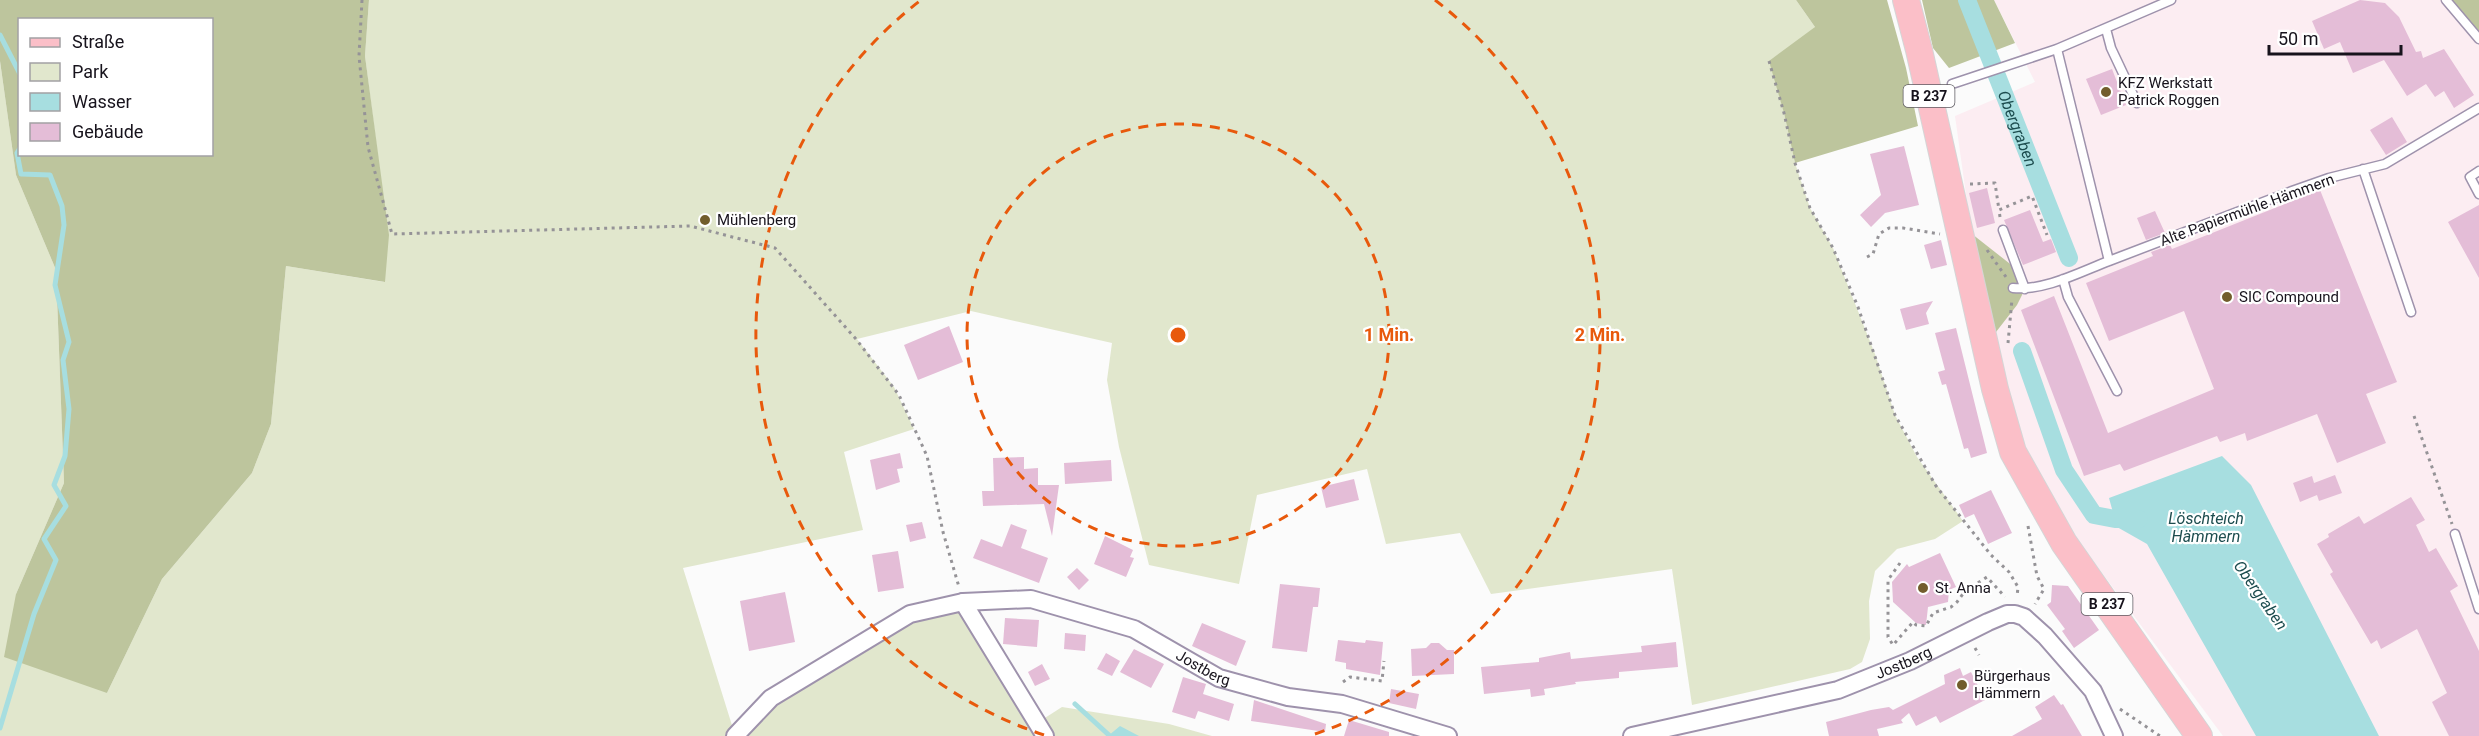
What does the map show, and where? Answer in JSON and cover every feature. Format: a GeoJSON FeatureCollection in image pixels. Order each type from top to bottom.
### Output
{"type":"FeatureCollection","features":[{"type":"Feature","properties":{"kind":"main road","name":"B 237"},"geometry":{"type":"LineString","coordinates":[[1906,0],[1995,389],[2013,452],[2064,543],[2199,736]]}},
{"type":"Feature","properties":{"kind":"street","name":"Jostberg"},"geometry":{"type":"LineString","coordinates":[[735,736],[771,698],[910,614],[963,602],[1031,599],[1134,629],[1219,678],[1288,697],[1342,704],[1448,736]]}},
{"type":"Feature","properties":{"kind":"street"},"geometry":{"type":"LineString","coordinates":[[963,602],[1045,736]]}},
{"type":"Feature","properties":{"kind":"street","name":"Jostberg"},"geometry":{"type":"LineString","coordinates":[[1632,736],[1838,690],[1910,661],[2011,614]]}},
{"type":"Feature","properties":{"kind":"street"},"geometry":{"type":"LineString","coordinates":[[2011,614],[2024,617],[2045,636],[2093,691],[2114,736]]}},
{"type":"Feature","properties":{"kind":"lane"},"geometry":{"type":"LineString","coordinates":[[1952,84],[2057,49],[2171,0]]}},
{"type":"Feature","properties":{"kind":"lane"},"geometry":{"type":"LineString","coordinates":[[2446,0],[2479,39]]}},
{"type":"Feature","properties":{"kind":"lane"},"geometry":{"type":"LineString","coordinates":[[2106,29],[2111,48],[2137,103]]}},
{"type":"Feature","properties":{"kind":"lane"},"geometry":{"type":"LineString","coordinates":[[2057,49],[2109,261]]}},
{"type":"Feature","properties":{"kind":"lane","name":"Alte Papiermühle Hämmern"},"geometry":{"type":"LineString","coordinates":[[2013,288],[2025,289],[2063,279],[2292,190],[2385,164],[2479,108]]}},
{"type":"Feature","properties":{"kind":"lane"},"geometry":{"type":"LineString","coordinates":[[2363,169],[2411,312]]}},
{"type":"Feature","properties":{"kind":"lane"},"geometry":{"type":"LineString","coordinates":[[2479,171],[2470,177],[2479,194]]}},
{"type":"Feature","properties":{"kind":"lane"},"geometry":{"type":"LineString","coordinates":[[2003,230],[2025,289]]}},
{"type":"Feature","properties":{"kind":"lane"},"geometry":{"type":"LineString","coordinates":[[2063,279],[2068,297],[2117,391]]}},
{"type":"Feature","properties":{"kind":"lane"},"geometry":{"type":"LineString","coordinates":[[2455,534],[2477,594],[2479,609]]}},
{"type":"Feature","properties":{"kind":"path"},"geometry":{"type":"LineString","coordinates":[[362,0],[359,56],[369,147],[392,234],[690,226],[775,248],[856,339],[899,394],[927,456],[943,532],[963,602]]}},
{"type":"Feature","properties":{"kind":"path"},"geometry":{"type":"LineString","coordinates":[[1769,61],[1795,163],[1810,208],[1833,248],[1858,306],[1895,415],[1936,486],[1991,555],[2009,572],[2018,587],[2011,614]]}},
{"type":"Feature","properties":{"kind":"path"},"geometry":{"type":"LineString","coordinates":[[1949,188],[1982,182],[1995,183],[2003,230]]}},
{"type":"Feature","properties":{"kind":"path"},"geometry":{"type":"LineString","coordinates":[[1999,210],[2032,196],[2047,236]]}},
{"type":"Feature","properties":{"kind":"path"},"geometry":{"type":"LineString","coordinates":[[1867,257],[1873,254],[1879,234],[1889,228],[1945,235]]}},
{"type":"Feature","properties":{"kind":"path"},"geometry":{"type":"LineString","coordinates":[[2008,346],[2013,288]]}},
{"type":"Feature","properties":{"kind":"path"},"geometry":{"type":"LineString","coordinates":[[2414,416],[2444,494],[2455,534]]}},
{"type":"Feature","properties":{"kind":"path"},"geometry":{"type":"LineString","coordinates":[[2028,522],[2037,576],[2044,589],[2039,599]]}},
{"type":"Feature","properties":{"kind":"path"},"geometry":{"type":"LineString","coordinates":[[1900,563],[1888,579],[1888,637],[1893,645],[1913,622],[1926,627],[1933,613],[1951,607],[1965,591],[1987,577],[2005,597],[2011,614]]}},
{"type":"Feature","properties":{"kind":"path"},"geometry":{"type":"LineString","coordinates":[[1343,682],[1350,677],[1382,681],[1384,661]]}},
{"type":"Feature","properties":{"kind":"path"},"geometry":{"type":"LineString","coordinates":[[2093,691],[2157,735]]}},
{"type":"Feature","properties":{"kind":"shaded area"},"geometry":{"type":"Polygon","coordinates":[[[1994,0],[2446,0],[2479,39],[2479,736],[2223,736],[2062,519],[2025,449],[1994,334],[1971,230],[1955,116],[2035,82],[1994,0]]]}},
{"type":"Feature","properties":{"kind":"green space"},"geometry":{"type":"Polygon","coordinates":[[[0,0],[369,0],[365,56],[389,235],[385,282],[286,266],[271,424],[252,473],[162,579],[107,693],[4,657],[16,594],[64,483],[56,270],[16,175],[0,61],[0,0]]]}},
{"type":"Feature","properties":{"kind":"green space"},"geometry":{"type":"Polygon","coordinates":[[[369,0],[1796,0],[1815,27],[1784,113],[1795,163],[1810,208],[1833,248],[1875,354],[1895,415],[1917,457],[1963,521],[1935,539],[1897,549],[1875,571],[1869,601],[1870,639],[1862,662],[1850,669],[1692,705],[1672,569],[1491,594],[1460,533],[1386,544],[1367,469],[1257,495],[1239,584],[1149,565],[1119,447],[1107,380],[1112,343],[971,311],[857,339],[894,387],[914,429],[844,452],[863,530],[683,568],[735,735],[771,698],[910,614],[963,602],[1037,723],[1062,707],[1169,724],[1212,736],[0,736],[0,61],[16,175],[56,270],[64,483],[16,594],[107,693],[162,579],[252,473],[271,424],[286,266],[384,282],[388,235],[365,56],[369,0]]]}},
{"type":"Feature","properties":{"kind":"green space"},"geometry":{"type":"Polygon","coordinates":[[[1796,0],[1887,0],[1906,68],[1918,126],[1795,163],[1769,61],[1815,27],[1796,0]]]}},
{"type":"Feature","properties":{"kind":"green space"},"geometry":{"type":"Polygon","coordinates":[[[1922,0],[1994,0],[2015,43],[1949,68],[1933,48],[1922,0]]]}},
{"type":"Feature","properties":{"kind":"green space"},"geometry":{"type":"Polygon","coordinates":[[[2446,0],[2479,0],[2479,39],[2446,0]]]}},
{"type":"Feature","properties":{"kind":"green space"},"geometry":{"type":"Polygon","coordinates":[[[1972,234],[2014,267],[2025,289],[2017,305],[1996,332],[1972,234]]]}},
{"type":"Feature","properties":{"kind":"water","name":"Löschteich Hämmern"},"geometry":{"type":"Polygon","coordinates":[[[2222,456],[2251,485],[2379,736],[2256,736],[2147,544],[2117,527],[2109,498],[2222,456]]]}},
{"type":"Feature","properties":{"kind":"water"},"geometry":{"type":"Polygon","coordinates":[[[1120,726],[1139,736],[1108,736],[1120,726]]]}},
{"type":"Feature","properties":{"kind":"building"},"geometry":{"type":"Polygon","coordinates":[[[2360,0],[2385,3],[2399,17],[2416,52],[2421,51],[2423,58],[2444,49],[2474,95],[2454,108],[2444,91],[2435,97],[2426,84],[2407,96],[2384,60],[2353,73],[2340,42],[2324,49],[2312,21],[2360,0]]]}},
{"type":"Feature","properties":{"kind":"building","name":"KFZ Werkstatt Patrick Roggen"},"geometry":{"type":"Polygon","coordinates":[[[2112,69],[2126,105],[2101,115],[2086,79],[2112,69]]]}},
{"type":"Feature","properties":{"kind":"building"},"geometry":{"type":"Polygon","coordinates":[[[2392,117],[2407,142],[2386,155],[2370,130],[2392,117]]]}},
{"type":"Feature","properties":{"kind":"building"},"geometry":{"type":"Polygon","coordinates":[[[1904,146],[1919,205],[1885,213],[1871,227],[1860,215],[1881,195],[1870,154],[1904,146]]]}},
{"type":"Feature","properties":{"kind":"building"},"geometry":{"type":"Polygon","coordinates":[[[1987,188],[1995,223],[1977,228],[1969,193],[1987,188]]]}},
{"type":"Feature","properties":{"kind":"building","name":"SIC Compound"},"geometry":{"type":"Polygon","coordinates":[[[2320,190],[2397,382],[2366,394],[2386,443],[2337,463],[2317,414],[2247,441],[2245,433],[2220,442],[2217,436],[2124,471],[2120,464],[2084,476],[2021,310],[2054,296],[2108,433],[2214,389],[2184,311],[2109,341],[2086,283],[2153,256],[2151,252],[2170,245],[2172,249],[2320,190]]]}},
{"type":"Feature","properties":{"kind":"building"},"geometry":{"type":"Polygon","coordinates":[[[2479,205],[2479,278],[2448,222],[2479,205]]]}},
{"type":"Feature","properties":{"kind":"building"},"geometry":{"type":"Polygon","coordinates":[[[2030,210],[2043,242],[2051,239],[2056,252],[2023,265],[2004,220],[2030,210]]]}},
{"type":"Feature","properties":{"kind":"building"},"geometry":{"type":"Polygon","coordinates":[[[2155,211],[2165,233],[2146,240],[2137,218],[2155,211]]]}},
{"type":"Feature","properties":{"kind":"building"},"geometry":{"type":"Polygon","coordinates":[[[1941,240],[1947,265],[1931,269],[1924,245],[1941,240]]]}},
{"type":"Feature","properties":{"kind":"building"},"geometry":{"type":"Polygon","coordinates":[[[1933,301],[1926,313],[1929,324],[1906,330],[1900,309],[1933,301]]]}},
{"type":"Feature","properties":{"kind":"building"},"geometry":{"type":"Polygon","coordinates":[[[949,326],[963,362],[918,380],[904,345],[949,326]]]}},
{"type":"Feature","properties":{"kind":"building"},"geometry":{"type":"Polygon","coordinates":[[[1956,328],[1987,453],[1971,458],[1968,448],[1964,449],[1946,384],[1942,385],[1938,372],[1945,370],[1935,333],[1956,328]]]}},
{"type":"Feature","properties":{"kind":"building"},"geometry":{"type":"Polygon","coordinates":[[[900,453],[903,468],[897,469],[900,482],[876,490],[870,460],[900,453]]]}},
{"type":"Feature","properties":{"kind":"building"},"geometry":{"type":"Polygon","coordinates":[[[1024,457],[1024,469],[1038,468],[1038,485],[1059,485],[1052,536],[1044,504],[983,506],[982,491],[994,491],[993,458],[1024,457]]]}},
{"type":"Feature","properties":{"kind":"building"},"geometry":{"type":"Polygon","coordinates":[[[1111,460],[1112,481],[1065,484],[1064,463],[1111,460]]]}},
{"type":"Feature","properties":{"kind":"building"},"geometry":{"type":"Polygon","coordinates":[[[2335,475],[2342,493],[2319,501],[2317,495],[2300,502],[2293,483],[2312,476],[2314,483],[2335,475]]]}},
{"type":"Feature","properties":{"kind":"building"},"geometry":{"type":"Polygon","coordinates":[[[1354,479],[1359,500],[1326,508],[1321,487],[1354,479]]]}},
{"type":"Feature","properties":{"kind":"building"},"geometry":{"type":"Polygon","coordinates":[[[1991,490],[2012,533],[1988,544],[1974,514],[1965,518],[1959,505],[1991,490]]]}},
{"type":"Feature","properties":{"kind":"building"},"geometry":{"type":"Polygon","coordinates":[[[2411,497],[2425,520],[2416,525],[2429,552],[2436,548],[2458,586],[2450,591],[2479,651],[2479,736],[2449,736],[2432,702],[2447,693],[2417,629],[2381,649],[2377,640],[2371,644],[2330,574],[2333,572],[2317,544],[2329,537],[2328,534],[2359,516],[2364,524],[2411,497]]]}},
{"type":"Feature","properties":{"kind":"building"},"geometry":{"type":"Polygon","coordinates":[[[922,522],[926,538],[910,542],[906,525],[922,522]]]}},
{"type":"Feature","properties":{"kind":"building"},"geometry":{"type":"Polygon","coordinates":[[[1011,524],[1027,530],[1021,548],[1048,558],[1039,583],[973,558],[981,539],[1002,547],[1011,524]]]}},
{"type":"Feature","properties":{"kind":"building"},"geometry":{"type":"Polygon","coordinates":[[[1105,536],[1133,550],[1130,557],[1134,558],[1126,577],[1094,564],[1105,536]]]}},
{"type":"Feature","properties":{"kind":"building"},"geometry":{"type":"Polygon","coordinates":[[[898,551],[904,588],[878,592],[872,555],[898,551]]]}},
{"type":"Feature","properties":{"kind":"building","name":"St. Anna"},"geometry":{"type":"Polygon","coordinates":[[[1940,553],[1956,587],[1949,590],[1948,602],[1928,607],[1926,625],[1916,623],[1893,602],[1892,582],[1907,564],[1909,567],[1940,553]]]}},
{"type":"Feature","properties":{"kind":"building"},"geometry":{"type":"Polygon","coordinates":[[[1077,568],[1089,580],[1079,590],[1067,577],[1077,568]]]}},
{"type":"Feature","properties":{"kind":"building"},"geometry":{"type":"Polygon","coordinates":[[[1280,584],[1320,588],[1318,607],[1313,607],[1307,652],[1272,648],[1280,584]]]}},
{"type":"Feature","properties":{"kind":"building"},"geometry":{"type":"Polygon","coordinates":[[[2052,585],[2068,586],[2099,630],[2074,648],[2062,631],[2065,629],[2047,605],[2051,602],[2052,585]]]}},
{"type":"Feature","properties":{"kind":"building"},"geometry":{"type":"Polygon","coordinates":[[[785,592],[795,642],[749,651],[740,601],[785,592]]]}},
{"type":"Feature","properties":{"kind":"building"},"geometry":{"type":"Polygon","coordinates":[[[1005,618],[1039,620],[1037,647],[1003,644],[1005,618]]]}},
{"type":"Feature","properties":{"kind":"building"},"geometry":{"type":"Polygon","coordinates":[[[1202,623],[1246,641],[1236,666],[1192,646],[1202,623]]]}},
{"type":"Feature","properties":{"kind":"building"},"geometry":{"type":"Polygon","coordinates":[[[1065,633],[1086,635],[1085,651],[1064,649],[1065,633]]]}},
{"type":"Feature","properties":{"kind":"building"},"geometry":{"type":"Polygon","coordinates":[[[1338,640],[1383,642],[1380,675],[1346,669],[1346,663],[1335,661],[1338,640]]]}},
{"type":"Feature","properties":{"kind":"building"},"geometry":{"type":"Polygon","coordinates":[[[1676,642],[1678,667],[1619,672],[1619,678],[1575,682],[1576,684],[1544,689],[1545,695],[1531,697],[1530,689],[1484,694],[1481,667],[1539,662],[1539,658],[1570,652],[1571,659],[1642,652],[1641,646],[1676,642]]]}},
{"type":"Feature","properties":{"kind":"building"},"geometry":{"type":"Polygon","coordinates":[[[1431,643],[1439,643],[1447,650],[1454,650],[1454,674],[1412,676],[1411,649],[1426,648],[1431,643]]]}},
{"type":"Feature","properties":{"kind":"building"},"geometry":{"type":"Polygon","coordinates":[[[1134,649],[1164,664],[1151,688],[1120,672],[1134,649]]]}},
{"type":"Feature","properties":{"kind":"building"},"geometry":{"type":"Polygon","coordinates":[[[1106,653],[1120,661],[1112,676],[1097,669],[1106,653]]]}},
{"type":"Feature","properties":{"kind":"building"},"geometry":{"type":"Polygon","coordinates":[[[1042,664],[1050,679],[1035,686],[1028,672],[1042,664]]]}},
{"type":"Feature","properties":{"kind":"building"},"geometry":{"type":"Polygon","coordinates":[[[1960,668],[1963,676],[1971,672],[1985,700],[1940,723],[1936,716],[1916,726],[1909,713],[1901,720],[1903,723],[1877,729],[1879,736],[1829,736],[1826,722],[1871,710],[1889,707],[1893,710],[1945,684],[1944,675],[1960,668]]]}},
{"type":"Feature","properties":{"kind":"building"},"geometry":{"type":"Polygon","coordinates":[[[1183,677],[1206,684],[1203,694],[1234,704],[1229,721],[1198,711],[1195,719],[1172,712],[1183,677]]]}},
{"type":"Feature","properties":{"kind":"building"},"geometry":{"type":"Polygon","coordinates":[[[1391,689],[1419,694],[1416,709],[1389,703],[1391,689]]]}},
{"type":"Feature","properties":{"kind":"building"},"geometry":{"type":"Polygon","coordinates":[[[2054,695],[2061,705],[2063,704],[2082,736],[2012,736],[2042,719],[2035,707],[2054,695]]]}},
{"type":"Feature","properties":{"kind":"building"},"geometry":{"type":"Polygon","coordinates":[[[1254,700],[1326,724],[1325,732],[1251,721],[1254,700]]]}},
{"type":"Feature","properties":{"kind":"building"},"geometry":{"type":"Polygon","coordinates":[[[1349,720],[1389,732],[1389,736],[1344,736],[1349,720]]]}},
{"type":"Feature","properties":{"kind":"waterway","name":"Obergraben"},"geometry":{"type":"LineString","coordinates":[[1967,0],[2069,258]]}},
{"type":"Feature","properties":{"kind":"waterway"},"geometry":{"type":"LineString","coordinates":[[0,35],[18,70]]}},
{"type":"Feature","properties":{"kind":"waterway"},"geometry":{"type":"LineString","coordinates":[[0,728],[34,614],[56,560],[44,539],[66,506],[54,485],[65,456],[69,409],[63,360],[69,342],[55,285],[64,225],[62,206],[50,175],[21,174],[18,151]]}},
{"type":"Feature","properties":{"kind":"waterway","name":"Obergraben"},"geometry":{"type":"LineString","coordinates":[[2022,351],[2064,470],[2094,515],[2115,519],[2139,519]]}},
{"type":"Feature","properties":{"kind":"waterway"},"geometry":{"type":"LineString","coordinates":[[1075,704],[1110,736]]}},
{"type":"Feature","properties":{"kind":"place","name":"KFZ Werkstatt Patrick Roggen"},"geometry":{"type":"Point","coordinates":[2106,92]}},
{"type":"Feature","properties":{"kind":"place","name":"Mühlenberg"},"geometry":{"type":"Point","coordinates":[705,220]}},
{"type":"Feature","properties":{"kind":"place","name":"SIC Compound"},"geometry":{"type":"Point","coordinates":[2227,297]}},
{"type":"Feature","properties":{"kind":"place","name":"St. Anna"},"geometry":{"type":"Point","coordinates":[1923,588]}},
{"type":"Feature","properties":{"kind":"place","name":"Bürgerhaus Hämmern"},"geometry":{"type":"Point","coordinates":[1962,685]}}]}
